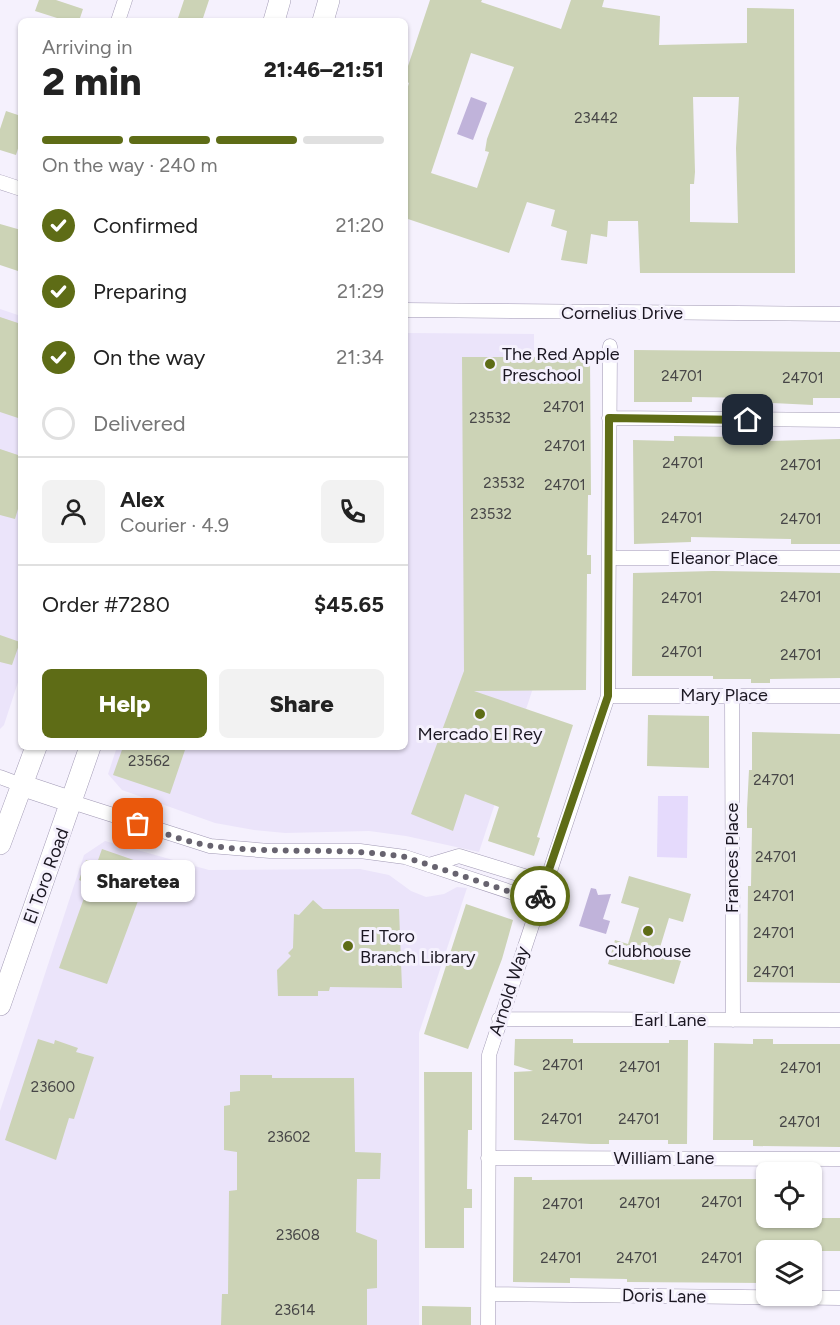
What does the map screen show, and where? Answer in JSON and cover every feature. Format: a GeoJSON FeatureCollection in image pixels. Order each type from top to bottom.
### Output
{"type":"FeatureCollection","features":[{"type":"Feature","properties":{"kind":"main road"},"geometry":{"type":"LineString","coordinates":[[275,18],[280,0]]}},
{"type":"Feature","properties":{"kind":"main road"},"geometry":{"type":"LineString","coordinates":[[324,18],[329,0]]}},
{"type":"Feature","properties":{"kind":"main road"},"geometry":{"type":"LineString","coordinates":[[0,844],[24,786],[35,750]]}},
{"type":"Feature","properties":{"kind":"main road","name":"El Toro Road"},"geometry":{"type":"LineString","coordinates":[[0,1005],[89,750]]}},
{"type":"Feature","properties":{"kind":"main road"},"geometry":{"type":"LineString","coordinates":[[24,786],[72,802]]}},
{"type":"Feature","properties":{"kind":"street"},"geometry":{"type":"LineString","coordinates":[[119,18],[125,0]]}},
{"type":"Feature","properties":{"kind":"street"},"geometry":{"type":"LineString","coordinates":[[0,182],[18,188]]}},
{"type":"Feature","properties":{"kind":"street","name":"Cornelius Drive"},"geometry":{"type":"LineString","coordinates":[[408,310],[840,314]]}},
{"type":"Feature","properties":{"kind":"street","name":"Arnold Way"},"geometry":{"type":"LineString","coordinates":[[488,1325],[489,1055],[544,882],[608,696],[610,346]]}},
{"type":"Feature","properties":{"kind":"street"},"geometry":{"type":"LineString","coordinates":[[609,418],[840,420]]}},
{"type":"Feature","properties":{"kind":"street","name":"Eleanor Place"},"geometry":{"type":"LineString","coordinates":[[609,558],[840,558]]}},
{"type":"Feature","properties":{"kind":"street","name":"Frances Place"},"geometry":{"type":"LineString","coordinates":[[732,695],[733,1020]]}},
{"type":"Feature","properties":{"kind":"street","name":"Mary Place"},"geometry":{"type":"LineString","coordinates":[[608,696],[840,696]]}},
{"type":"Feature","properties":{"kind":"street"},"geometry":{"type":"LineString","coordinates":[[0,777],[24,786]]}},
{"type":"Feature","properties":{"kind":"street"},"geometry":{"type":"LineString","coordinates":[[72,802],[210,846],[270,851],[371,852],[405,857],[538,901]]}},
{"type":"Feature","properties":{"kind":"street"},"geometry":{"type":"LineString","coordinates":[[429,865],[459,856],[544,882]]}},
{"type":"Feature","properties":{"kind":"street","name":"Earl Lane"},"geometry":{"type":"LineString","coordinates":[[499,1019],[840,1020]]}},
{"type":"Feature","properties":{"kind":"street","name":"William Lane"},"geometry":{"type":"LineString","coordinates":[[488,1158],[840,1159]]}},
{"type":"Feature","properties":{"kind":"street","name":"Doris Lane"},"geometry":{"type":"LineString","coordinates":[[488,1294],[840,1298]]}},
{"type":"Feature","properties":{"kind":"shaded area"},"geometry":{"type":"Polygon","coordinates":[[[471,97],[487,103],[473,140],[457,134],[471,97]]]}},
{"type":"Feature","properties":{"kind":"shaded area"},"geometry":{"type":"Polygon","coordinates":[[[0,309],[18,315],[18,682],[4,725],[0,729],[0,309]]]}},
{"type":"Feature","properties":{"kind":"shaded area"},"geometry":{"type":"Polygon","coordinates":[[[408,333],[534,334],[536,679],[479,852],[406,836],[369,831],[285,833],[215,823],[122,790],[108,774],[116,750],[408,750],[408,333]]]}},
{"type":"Feature","properties":{"kind":"shaded area"},"geometry":{"type":"Polygon","coordinates":[[[658,796],[688,796],[687,858],[657,857],[658,796]]]}},
{"type":"Feature","properties":{"kind":"shaded area"},"geometry":{"type":"Polygon","coordinates":[[[105,841],[209,870],[360,869],[389,875],[411,891],[426,897],[444,894],[457,887],[467,888],[419,1033],[419,1325],[0,1325],[0,1111],[84,855],[105,841]]]}},
{"type":"Feature","properties":{"kind":"shaded area"},"geometry":{"type":"Polygon","coordinates":[[[591,888],[596,889],[598,895],[611,894],[603,919],[610,921],[606,934],[579,926],[591,888]]]}},
{"type":"Feature","properties":{"kind":"building"},"geometry":{"type":"Polygon","coordinates":[[[39,0],[56,0],[83,9],[80,18],[57,18],[35,11],[39,0]]]}},
{"type":"Feature","properties":{"kind":"building"},"geometry":{"type":"Polygon","coordinates":[[[184,0],[209,0],[203,18],[178,18],[184,0]]]}},
{"type":"Feature","properties":{"kind":"building"},"geometry":{"type":"Polygon","coordinates":[[[430,0],[482,0],[481,2],[561,29],[571,0],[604,0],[602,7],[660,16],[659,45],[747,43],[747,8],[794,9],[795,273],[640,273],[638,221],[608,221],[607,237],[591,234],[587,264],[561,260],[567,231],[551,226],[555,210],[527,202],[509,253],[408,219],[408,66],[430,0]],[[471,53],[431,173],[477,188],[489,152],[485,151],[487,139],[514,67],[471,53]],[[693,97],[695,172],[694,184],[690,184],[690,222],[738,223],[736,148],[739,97],[693,97]]]}},
{"type":"Feature","properties":{"kind":"building"},"geometry":{"type":"Polygon","coordinates":[[[6,111],[18,115],[16,155],[0,150],[0,129],[6,111]]]}},
{"type":"Feature","properties":{"kind":"building"},"geometry":{"type":"Polygon","coordinates":[[[0,224],[18,229],[18,271],[0,265],[0,224]]]}},
{"type":"Feature","properties":{"kind":"building"},"geometry":{"type":"Polygon","coordinates":[[[0,317],[18,323],[18,418],[0,412],[0,317]]]}},
{"type":"Feature","properties":{"kind":"building"},"geometry":{"type":"Polygon","coordinates":[[[634,350],[840,352],[840,398],[813,398],[813,405],[753,402],[753,398],[692,397],[692,402],[634,402],[634,350]]]}},
{"type":"Feature","properties":{"kind":"building"},"geometry":{"type":"Polygon","coordinates":[[[462,357],[590,357],[591,495],[588,495],[587,555],[591,555],[591,574],[587,574],[586,690],[474,691],[573,725],[537,837],[540,838],[534,856],[488,841],[499,807],[465,794],[453,831],[411,814],[464,671],[462,357]]]}},
{"type":"Feature","properties":{"kind":"building"},"geometry":{"type":"Polygon","coordinates":[[[674,436],[733,437],[733,442],[840,439],[840,544],[791,544],[791,539],[691,537],[691,542],[634,544],[633,440],[674,441],[674,436]]]}},
{"type":"Feature","properties":{"kind":"building"},"geometry":{"type":"Polygon","coordinates":[[[0,449],[18,455],[18,509],[15,519],[0,515],[0,449]]]}},
{"type":"Feature","properties":{"kind":"building"},"geometry":{"type":"Polygon","coordinates":[[[713,571],[840,573],[840,678],[770,679],[770,683],[751,683],[751,679],[713,679],[713,676],[632,676],[633,573],[713,571]]]}},
{"type":"Feature","properties":{"kind":"building"},"geometry":{"type":"Polygon","coordinates":[[[0,635],[18,641],[12,665],[0,662],[0,635]]]}},
{"type":"Feature","properties":{"kind":"building"},"geometry":{"type":"Polygon","coordinates":[[[648,715],[709,716],[709,768],[647,766],[648,715]]]}},
{"type":"Feature","properties":{"kind":"building"},"geometry":{"type":"Polygon","coordinates":[[[752,732],[840,734],[840,983],[747,982],[748,886],[751,886],[752,828],[747,828],[747,809],[749,770],[752,770],[752,732]]]}},
{"type":"Feature","properties":{"kind":"building"},"geometry":{"type":"Polygon","coordinates":[[[122,750],[185,750],[170,794],[113,775],[122,750]]]}},
{"type":"Feature","properties":{"kind":"building"},"geometry":{"type":"Polygon","coordinates":[[[102,849],[151,866],[107,984],[59,968],[89,884],[79,880],[86,860],[97,863],[102,849]]]}},
{"type":"Feature","properties":{"kind":"building","name":"Clubhouse"},"geometry":{"type":"Polygon","coordinates":[[[629,876],[691,894],[683,922],[669,918],[658,954],[681,961],[674,984],[608,964],[615,940],[628,944],[639,908],[621,903],[629,876]]]}},
{"type":"Feature","properties":{"kind":"building","name":"El Toro Branch Library"},"geometry":{"type":"Polygon","coordinates":[[[313,900],[323,909],[399,909],[402,988],[330,987],[329,991],[318,991],[318,996],[278,996],[277,970],[291,956],[288,953],[293,948],[294,914],[299,915],[313,900]]]}},
{"type":"Feature","properties":{"kind":"building"},"geometry":{"type":"Polygon","coordinates":[[[466,904],[513,920],[502,959],[468,1049],[424,1034],[466,904]]]}},
{"type":"Feature","properties":{"kind":"building"},"geometry":{"type":"Polygon","coordinates":[[[38,1039],[54,1044],[55,1040],[78,1048],[76,1052],[94,1057],[74,1119],[69,1118],[56,1160],[5,1140],[38,1039]]]}},
{"type":"Feature","properties":{"kind":"building"},"geometry":{"type":"Polygon","coordinates":[[[515,1039],[573,1039],[573,1043],[669,1043],[669,1040],[688,1040],[687,1144],[668,1144],[668,1140],[609,1140],[609,1144],[591,1144],[514,1140],[514,1072],[533,1071],[514,1065],[515,1039]]]}},
{"type":"Feature","properties":{"kind":"building"},"geometry":{"type":"Polygon","coordinates":[[[753,1039],[773,1039],[773,1044],[840,1044],[840,1147],[753,1146],[753,1140],[713,1140],[714,1043],[753,1044],[753,1039]]]}},
{"type":"Feature","properties":{"kind":"building"},"geometry":{"type":"Polygon","coordinates":[[[424,1072],[472,1072],[472,1130],[468,1130],[467,1189],[472,1189],[472,1208],[464,1208],[464,1248],[425,1248],[424,1072]]]}},
{"type":"Feature","properties":{"kind":"building"},"geometry":{"type":"Polygon","coordinates":[[[240,1075],[272,1075],[272,1078],[354,1078],[355,1152],[381,1153],[380,1179],[357,1179],[356,1232],[377,1240],[377,1288],[367,1289],[367,1325],[221,1325],[222,1294],[228,1294],[229,1191],[237,1190],[237,1152],[224,1150],[224,1106],[230,1105],[230,1092],[240,1091],[240,1075]]]}},
{"type":"Feature","properties":{"kind":"building"},"geometry":{"type":"Polygon","coordinates":[[[514,1177],[532,1177],[532,1180],[756,1179],[756,1228],[822,1228],[822,1218],[840,1218],[840,1251],[822,1251],[822,1240],[756,1240],[756,1283],[627,1282],[627,1279],[570,1278],[570,1283],[513,1282],[514,1177]]]}},
{"type":"Feature","properties":{"kind":"building"},"geometry":{"type":"Polygon","coordinates":[[[422,1306],[471,1307],[471,1325],[422,1325],[422,1306]]]}},
{"type":"Feature","properties":{"kind":"way so far"},"geometry":{"type":"LineString","coordinates":[[138,824],[210,846],[270,851],[329,850],[383,853],[405,857],[538,901],[540,896]]}},
{"type":"Feature","properties":{"kind":"place","name":"The Red Apple Preschool"},"geometry":{"type":"Point","coordinates":[490,364]}},
{"type":"Feature","properties":{"kind":"place","name":"Mercado El Rey"},"geometry":{"type":"Point","coordinates":[480,714]}},
{"type":"Feature","properties":{"kind":"place","name":"Sharetea"},"geometry":{"type":"Point","coordinates":[138,824]}},
{"type":"Feature","properties":{"kind":"place","name":"Clubhouse"},"geometry":{"type":"Point","coordinates":[648,931]}},
{"type":"Feature","properties":{"kind":"place","name":"El Toro Branch Library"},"geometry":{"type":"Point","coordinates":[348,946]}},
{"type":"Feature","properties":{"kind":"route"},"geometry":{"type":"LineString","coordinates":[[540,896],[608,696],[609,418],[748,420]]}}]}
